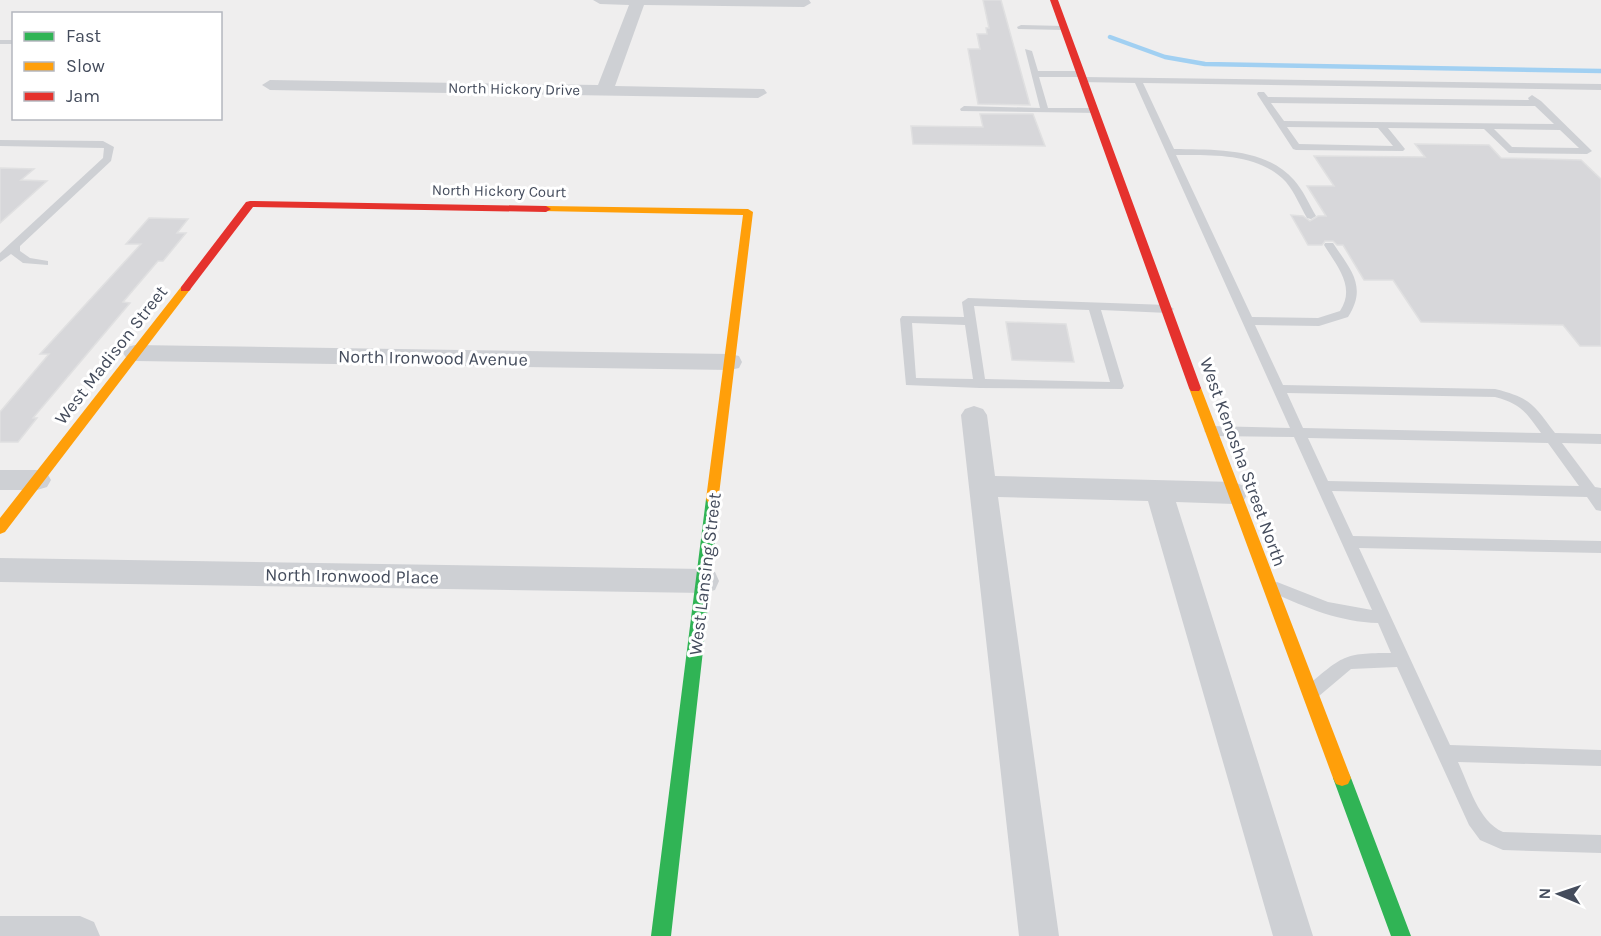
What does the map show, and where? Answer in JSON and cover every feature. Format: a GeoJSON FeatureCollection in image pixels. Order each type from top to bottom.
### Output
{"type":"FeatureCollection","features":[{"type":"Feature","properties":{"kind":"street"},"geometry":{"type":"LineString","coordinates":[[600,0],[804,3]]}},
{"type":"Feature","properties":{"kind":"street"},"geometry":{"type":"LineString","coordinates":[[605,90],[638,0]]}},
{"type":"Feature","properties":{"kind":"street","name":"West Kenosha Street North"},"geometry":{"type":"LineString","coordinates":[[1054,0],[1211,431],[1401,936]]}},
{"type":"Feature","properties":{"kind":"street","name":"North Hickory Drive"},"geometry":{"type":"LineString","coordinates":[[270,85],[758,93]]}},
{"type":"Feature","properties":{"kind":"street","name":"North Hickory Court"},"geometry":{"type":"LineString","coordinates":[[250,204],[748,212]]}},
{"type":"Feature","properties":{"kind":"street","name":"West Madison Street"},"geometry":{"type":"LineString","coordinates":[[0,528],[250,204]]}},
{"type":"Feature","properties":{"kind":"street","name":"West Lansing Street"},"geometry":{"type":"LineString","coordinates":[[661,936],[748,212]]}},
{"type":"Feature","properties":{"kind":"street","name":"North Ironwood Avenue"},"geometry":{"type":"LineString","coordinates":[[135,353],[730,362]]}},
{"type":"Feature","properties":{"kind":"street"},"geometry":{"type":"LineString","coordinates":[[974,416],[1039,936]]}},
{"type":"Feature","properties":{"kind":"street"},"geometry":{"type":"LineString","coordinates":[[0,480],[37,480]]}},
{"type":"Feature","properties":{"kind":"street"},"geometry":{"type":"LineString","coordinates":[[982,486],[1234,493]]}},
{"type":"Feature","properties":{"kind":"street"},"geometry":{"type":"LineString","coordinates":[[1159,490],[1293,936]]}},
{"type":"Feature","properties":{"kind":"street","name":"North Ironwood Place"},"geometry":{"type":"LineString","coordinates":[[0,570],[704,581]]}},
{"type":"Feature","properties":{"kind":"street"},"geometry":{"type":"LineString","coordinates":[[0,936],[80,936]]}},
{"type":"Feature","properties":{"kind":"lane"},"geometry":{"type":"LineString","coordinates":[[1021,27],[1064,28]]}},
{"type":"Feature","properties":{"kind":"lane"},"geometry":{"type":"LineString","coordinates":[[1028,51],[1045,111]]}},
{"type":"Feature","properties":{"kind":"lane"},"geometry":{"type":"LineString","coordinates":[[1034,74],[1138,81],[1601,87]]}},
{"type":"Feature","properties":{"kind":"lane"},"geometry":{"type":"LineString","coordinates":[[1138,81],[1475,819],[1486,834],[1503,841],[1601,844]]}},
{"type":"Feature","properties":{"kind":"lane"},"geometry":{"type":"LineString","coordinates":[[1254,82],[1296,147],[1400,149],[1381,125]]}},
{"type":"Feature","properties":{"kind":"lane"},"geometry":{"type":"LineString","coordinates":[[1386,84],[1407,110]]}},
{"type":"Feature","properties":{"kind":"lane"},"geometry":{"type":"LineString","coordinates":[[1487,126],[1509,150],[1587,151],[1520,86]]}},
{"type":"Feature","properties":{"kind":"lane"},"geometry":{"type":"LineString","coordinates":[[1265,100],[1538,104]]}},
{"type":"Feature","properties":{"kind":"lane"},"geometry":{"type":"LineString","coordinates":[[964,109],[1095,111]]}},
{"type":"Feature","properties":{"kind":"lane"},"geometry":{"type":"LineString","coordinates":[[1414,118],[1421,126]]}},
{"type":"Feature","properties":{"kind":"lane"},"geometry":{"type":"LineString","coordinates":[[1280,124],[1563,127]]}},
{"type":"Feature","properties":{"kind":"lane"},"geometry":{"type":"LineString","coordinates":[[0,142],[104,144],[109,147],[108,159],[0,259]]}},
{"type":"Feature","properties":{"kind":"lane"},"geometry":{"type":"LineString","coordinates":[[1171,152],[1225,153],[1256,160],[1285,176],[1311,216]]}},
{"type":"Feature","properties":{"kind":"lane"},"geometry":{"type":"LineString","coordinates":[[1247,321],[1319,322],[1344,314],[1354,298],[1354,287],[1329,245]]}},
{"type":"Feature","properties":{"kind":"lane"},"geometry":{"type":"LineString","coordinates":[[15,247],[15,252],[21,259],[44,263]]}},
{"type":"Feature","properties":{"kind":"lane"},"geometry":{"type":"LineString","coordinates":[[980,384],[968,302],[1168,309]]}},
{"type":"Feature","properties":{"kind":"lane"},"geometry":{"type":"LineString","coordinates":[[971,321],[906,319],[910,382],[1118,386],[1094,306]]}},
{"type":"Feature","properties":{"kind":"lane"},"geometry":{"type":"LineString","coordinates":[[1279,389],[1495,393],[1516,399],[1529,407],[1596,492],[1601,506]]}},
{"type":"Feature","properties":{"kind":"lane"},"geometry":{"type":"LineString","coordinates":[[1211,431],[1601,439]]}},
{"type":"Feature","properties":{"kind":"lane"},"geometry":{"type":"LineString","coordinates":[[1323,486],[1596,492]]}},
{"type":"Feature","properties":{"kind":"lane"},"geometry":{"type":"LineString","coordinates":[[1349,542],[1601,548]]}},
{"type":"Feature","properties":{"kind":"lane"},"geometry":{"type":"LineString","coordinates":[[1269,585],[1329,611],[1355,617],[1383,617]]}},
{"type":"Feature","properties":{"kind":"lane"},"geometry":{"type":"LineString","coordinates":[[1310,693],[1347,663],[1360,660],[1402,660]]}},
{"type":"Feature","properties":{"kind":"lane"},"geometry":{"type":"LineString","coordinates":[[1445,753],[1601,758]]}},
{"type":"Feature","properties":{"kind":"building"},"geometry":{"type":"Polygon","coordinates":[[[983,0],[1001,0],[1030,105],[978,104],[968,49],[980,49],[977,34],[987,34],[986,28],[989,28],[983,0]]]}},
{"type":"Feature","properties":{"kind":"building"},"geometry":{"type":"Polygon","coordinates":[[[980,114],[1033,114],[1045,146],[913,144],[911,126],[983,127],[980,114]]]}},
{"type":"Feature","properties":{"kind":"building"},"geometry":{"type":"Polygon","coordinates":[[[1415,144],[1489,145],[1501,158],[1581,160],[1601,179],[1601,346],[1580,346],[1563,325],[1421,322],[1393,280],[1364,280],[1343,245],[1325,241],[1322,245],[1308,245],[1291,215],[1303,216],[1310,221],[1318,216],[1326,216],[1307,186],[1334,186],[1314,156],[1425,157],[1415,144]]]}},
{"type":"Feature","properties":{"kind":"building"},"geometry":{"type":"Polygon","coordinates":[[[0,168],[34,169],[21,180],[47,181],[0,223],[0,168]]]}},
{"type":"Feature","properties":{"kind":"building"},"geometry":{"type":"Polygon","coordinates":[[[149,218],[188,219],[177,233],[186,233],[163,261],[158,261],[123,302],[130,303],[33,418],[37,418],[18,442],[0,442],[0,412],[49,354],[40,354],[141,244],[126,244],[149,218]]]}},
{"type":"Feature","properties":{"kind":"building"},"geometry":{"type":"Polygon","coordinates":[[[1006,322],[1066,324],[1074,362],[1012,360],[1006,322]]]}},
{"type":"Feature","properties":{"kind":"waterway"},"geometry":{"type":"LineString","coordinates":[[1110,37],[1165,57],[1205,64],[1601,71]]}},
{"type":"Feature","properties":{"kind":"traffic: fast"},"geometry":{"type":"LineString","coordinates":[[661,936],[713,499]]}},
{"type":"Feature","properties":{"kind":"traffic: fast"},"geometry":{"type":"LineString","coordinates":[[1342,778],[1401,936]]}},
{"type":"Feature","properties":{"kind":"traffic: slow"},"geometry":{"type":"LineString","coordinates":[[546,209],[748,212],[713,499]]}},
{"type":"Feature","properties":{"kind":"traffic: slow"},"geometry":{"type":"LineString","coordinates":[[0,528],[185,289]]}},
{"type":"Feature","properties":{"kind":"traffic: slow"},"geometry":{"type":"LineString","coordinates":[[1195,388],[1342,778]]}},
{"type":"Feature","properties":{"kind":"traffic: jam"},"geometry":{"type":"LineString","coordinates":[[1054,0],[1195,388]]}},
{"type":"Feature","properties":{"kind":"traffic: jam"},"geometry":{"type":"LineString","coordinates":[[185,289],[250,204],[546,209]]}}]}
